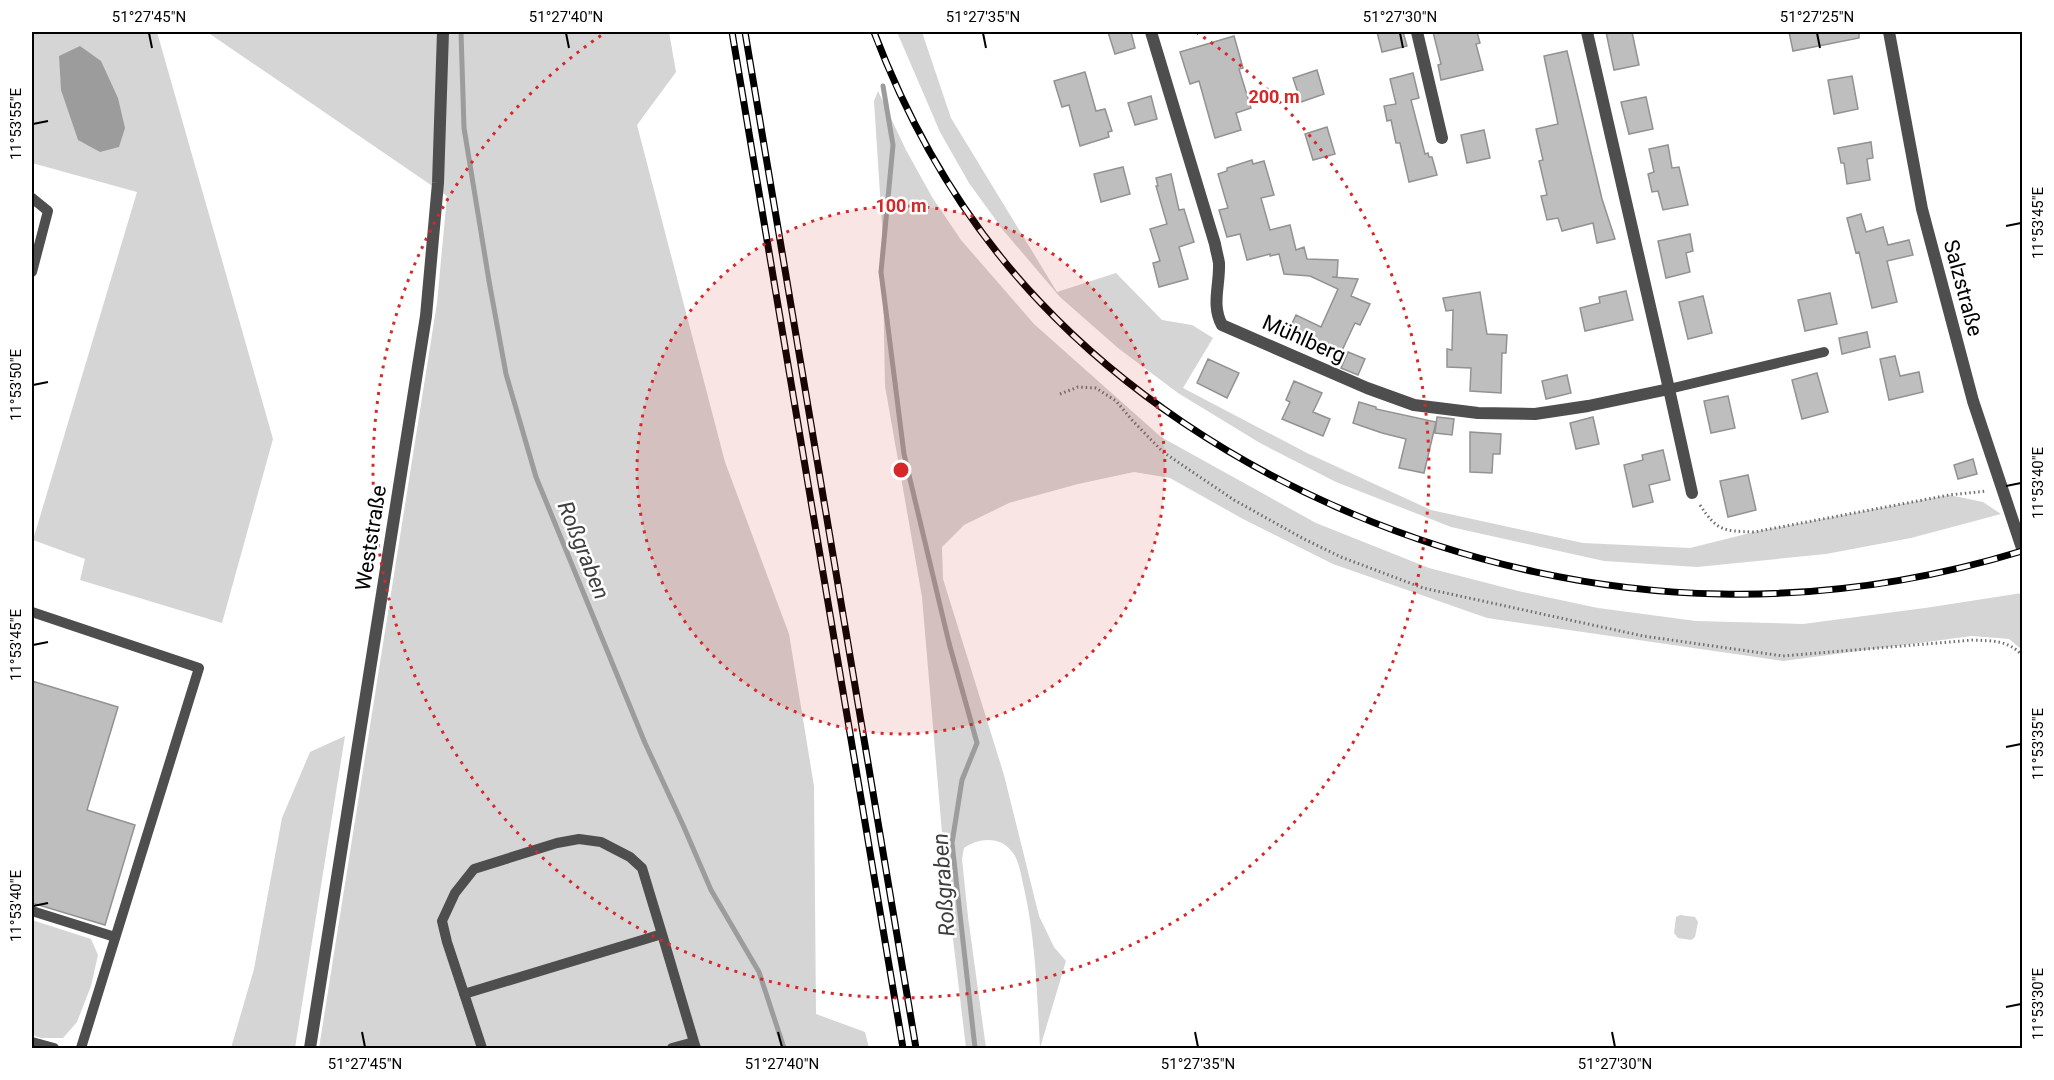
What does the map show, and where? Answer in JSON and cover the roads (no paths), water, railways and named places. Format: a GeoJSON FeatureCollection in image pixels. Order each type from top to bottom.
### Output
{"type":"FeatureCollection","features":[{"type":"Feature","properties":{"kind":"street","name":"Weststraße"},"geometry":{"type":"LineString","coordinates":[[310,1048],[426,316],[438,183],[443,32]]}},
{"type":"Feature","properties":{"kind":"street","name":"Mühlberg"},"geometry":{"type":"LineString","coordinates":[[1151,32],[1215,244],[1219,262],[1215,305],[1222,325],[1367,388],[1414,405],[1478,413],[1535,414],[1588,406],[1669,389]]}},
{"type":"Feature","properties":{"kind":"street"},"geometry":{"type":"LineString","coordinates":[[1417,32],[1442,138]]}},
{"type":"Feature","properties":{"kind":"street"},"geometry":{"type":"LineString","coordinates":[[1587,32],[1692,493]]}},
{"type":"Feature","properties":{"kind":"street","name":"Salzstraße"},"geometry":{"type":"LineString","coordinates":[[1889,32],[1922,209],[1973,401],[2022,548]]}},
{"type":"Feature","properties":{"kind":"lane"},"geometry":{"type":"LineString","coordinates":[[32,198],[48,211],[32,272]]}},
{"type":"Feature","properties":{"kind":"lane","name":"Mühlberg"},"geometry":{"type":"LineString","coordinates":[[1669,389],[1824,352]]}},
{"type":"Feature","properties":{"kind":"lane"},"geometry":{"type":"LineString","coordinates":[[32,612],[199,668],[81,1048]]}},
{"type":"Feature","properties":{"kind":"lane"},"geometry":{"type":"LineString","coordinates":[[482,1048],[442,921],[455,893],[474,869],[557,843],[579,839],[601,842],[630,857],[642,868],[695,1045],[672,1048]]}},
{"type":"Feature","properties":{"kind":"lane"},"geometry":{"type":"LineString","coordinates":[[32,911],[115,937]]}},
{"type":"Feature","properties":{"kind":"lane"},"geometry":{"type":"LineString","coordinates":[[464,994],[662,934]]}},
{"type":"Feature","properties":{"kind":"lane"},"geometry":{"type":"LineString","coordinates":[[32,1042],[54,1048]]}},
{"type":"Feature","properties":{"kind":"waterway","name":"Roßgraben"},"geometry":{"type":"LineString","coordinates":[[461,32],[464,128],[489,281],[506,374],[536,477],[645,743],[711,890],[759,972],[784,1048]]}},
{"type":"Feature","properties":{"kind":"waterway","name":"Roßgraben"},"geometry":{"type":"LineString","coordinates":[[883,86],[893,145],[881,272],[904,454],[949,643],[977,743],[962,780],[952,843],[975,1048]]}},
{"type":"Feature","properties":{"kind":"railway"},"geometry":{"type":"LineString","coordinates":[[732,32],[903,1048]]}},
{"type":"Feature","properties":{"kind":"railway"},"geometry":{"type":"LineString","coordinates":[[745,32],[916,1048]]}},
{"type":"Feature","properties":{"kind":"railway"},"geometry":{"type":"LineString","coordinates":[[874,32],[906,105],[943,175],[988,241],[1040,302],[1108,366],[1183,423],[1265,472],[1352,514],[1442,547],[1535,572],[1628,588],[1721,594],[1798,592],[1873,584],[1948,571],[2022,551]]}}]}
